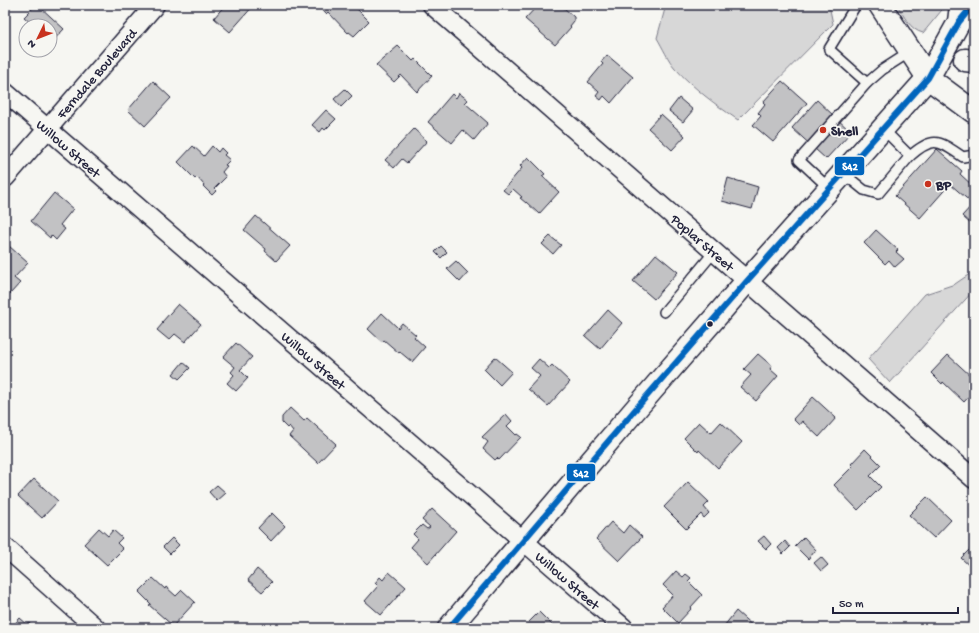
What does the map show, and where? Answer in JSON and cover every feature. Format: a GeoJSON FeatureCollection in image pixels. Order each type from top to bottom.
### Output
{"type":"FeatureCollection","features":[{"type":"Feature","properties":{"kind":"main road"},"geometry":{"type":"LineString","coordinates":[[880,5],[928,78],[974,112]]}},
{"type":"Feature","properties":{"kind":"main road"},"geometry":{"type":"LineString","coordinates":[[449,628],[747,281],[928,78],[960,13],[973,5]]}},
{"type":"Feature","properties":{"kind":"main road"},"geometry":{"type":"LineString","coordinates":[[928,78],[971,58]]}},
{"type":"Feature","properties":{"kind":"street","name":"Ferndale Boulevard"},"geometry":{"type":"LineString","coordinates":[[5,178],[155,5]]}},
{"type":"Feature","properties":{"kind":"street","name":"Poplar Street"},"geometry":{"type":"LineString","coordinates":[[432,5],[974,479]]}},
{"type":"Feature","properties":{"kind":"street","name":"Willow Street"},"geometry":{"type":"LineString","coordinates":[[5,92],[624,628]]}},
{"type":"Feature","properties":{"kind":"street"},"geometry":{"type":"LineString","coordinates":[[5,547],[96,628]]}},
{"type":"Feature","properties":{"kind":"lane"},"geometry":{"type":"LineString","coordinates":[[856,5],[829,49],[867,83]]}},
{"type":"Feature","properties":{"kind":"lane"},"geometry":{"type":"LineString","coordinates":[[910,52],[882,70],[867,83],[798,160],[837,181],[878,194],[910,156],[922,146],[933,142],[944,144],[963,157],[974,155]]}},
{"type":"Feature","properties":{"kind":"lane"},"geometry":{"type":"LineString","coordinates":[[883,129],[910,156]]}},
{"type":"Feature","properties":{"kind":"lane"},"geometry":{"type":"LineString","coordinates":[[664,312],[714,252]]}},
{"type":"Feature","properties":{"kind":"shaded area"},"geometry":{"type":"Polygon","coordinates":[[[666,5],[829,5],[833,24],[738,120],[697,89],[675,68],[670,61],[657,38],[666,5]]]}},
{"type":"Feature","properties":{"kind":"shaded area"},"geometry":{"type":"Polygon","coordinates":[[[897,5],[946,5],[923,33],[911,26],[897,5]]]}},
{"type":"Feature","properties":{"kind":"shaded area"},"geometry":{"type":"Polygon","coordinates":[[[974,271],[974,290],[890,383],[868,359],[925,294],[955,284],[974,271]]]}},
{"type":"Feature","properties":{"kind":"building"},"geometry":{"type":"Polygon","coordinates":[[[36,5],[38,5],[52,18],[25,18],[24,17],[36,5]]]}},
{"type":"Feature","properties":{"kind":"building"},"geometry":{"type":"Polygon","coordinates":[[[225,5],[254,5],[230,32],[214,18],[225,5]]]}},
{"type":"Feature","properties":{"kind":"building"},"geometry":{"type":"Polygon","coordinates":[[[353,5],[369,21],[354,36],[349,32],[348,33],[328,12],[326,14],[319,6],[353,5]]]}},
{"type":"Feature","properties":{"kind":"building"},"geometry":{"type":"Polygon","coordinates":[[[538,5],[563,5],[563,7],[574,17],[574,21],[570,26],[571,27],[555,45],[525,19],[538,5]]]}},
{"type":"Feature","properties":{"kind":"building"},"geometry":{"type":"Polygon","coordinates":[[[58,23],[64,29],[58,35],[58,23]]]}},
{"type":"Feature","properties":{"kind":"building"},"geometry":{"type":"Polygon","coordinates":[[[398,46],[413,61],[415,59],[432,76],[417,92],[401,75],[394,82],[376,65],[398,46]]]}},
{"type":"Feature","properties":{"kind":"building"},"geometry":{"type":"Polygon","coordinates":[[[607,55],[633,77],[611,103],[604,96],[601,100],[596,96],[599,92],[588,82],[603,64],[601,62],[607,55]]]}},
{"type":"Feature","properties":{"kind":"building"},"geometry":{"type":"Polygon","coordinates":[[[153,81],[171,98],[145,126],[128,110],[153,81]]]}},
{"type":"Feature","properties":{"kind":"building"},"geometry":{"type":"Polygon","coordinates":[[[782,81],[807,103],[773,142],[753,125],[761,116],[758,113],[765,104],[763,102],[782,81]]]}},
{"type":"Feature","properties":{"kind":"building"},"geometry":{"type":"Polygon","coordinates":[[[345,89],[352,96],[341,107],[334,99],[345,89]]]}},
{"type":"Feature","properties":{"kind":"building"},"geometry":{"type":"Polygon","coordinates":[[[459,93],[468,100],[465,103],[488,123],[474,140],[463,130],[452,143],[428,122],[452,94],[456,98],[459,93]]]}},
{"type":"Feature","properties":{"kind":"building"},"geometry":{"type":"Polygon","coordinates":[[[679,98],[693,110],[683,122],[669,111],[679,98]]]}},
{"type":"Feature","properties":{"kind":"building"},"geometry":{"type":"Polygon","coordinates":[[[817,100],[851,132],[826,159],[792,128],[817,100]]]}},
{"type":"Feature","properties":{"kind":"building"},"geometry":{"type":"Polygon","coordinates":[[[326,110],[336,119],[325,130],[323,128],[320,132],[312,125],[326,110]]]}},
{"type":"Feature","properties":{"kind":"building"},"geometry":{"type":"Polygon","coordinates":[[[661,114],[685,136],[672,150],[648,128],[661,114]]]}},
{"type":"Feature","properties":{"kind":"building"},"geometry":{"type":"Polygon","coordinates":[[[414,129],[427,141],[407,163],[402,159],[394,168],[385,160],[414,129]]]}},
{"type":"Feature","properties":{"kind":"building"},"geometry":{"type":"Polygon","coordinates":[[[193,146],[204,156],[212,146],[218,152],[221,148],[226,153],[224,155],[230,160],[225,165],[227,166],[222,172],[226,177],[214,189],[216,191],[212,195],[197,177],[195,179],[178,162],[193,146]]]}},
{"type":"Feature","properties":{"kind":"building"},"geometry":{"type":"Polygon","coordinates":[[[937,149],[962,171],[960,174],[974,187],[974,227],[962,216],[973,204],[950,184],[920,218],[895,196],[937,149]]]}},
{"type":"Feature","properties":{"kind":"building"},"geometry":{"type":"Polygon","coordinates":[[[528,157],[545,174],[542,176],[559,192],[539,214],[520,198],[522,197],[513,189],[508,194],[503,190],[522,168],[520,166],[528,157]]]}},
{"type":"Feature","properties":{"kind":"building"},"geometry":{"type":"Polygon","coordinates":[[[728,178],[758,187],[752,209],[722,201],[728,178]]]}},
{"type":"Feature","properties":{"kind":"building"},"geometry":{"type":"Polygon","coordinates":[[[54,193],[73,209],[60,225],[65,229],[56,240],[51,235],[50,238],[31,221],[54,193]]]}},
{"type":"Feature","properties":{"kind":"building"},"geometry":{"type":"Polygon","coordinates":[[[256,216],[290,246],[276,261],[265,251],[266,249],[244,230],[256,216]]]}},
{"type":"Feature","properties":{"kind":"building"},"geometry":{"type":"Polygon","coordinates":[[[876,230],[898,250],[896,252],[904,259],[895,267],[889,260],[885,264],[864,243],[876,230]]]}},
{"type":"Feature","properties":{"kind":"building"},"geometry":{"type":"Polygon","coordinates":[[[550,236],[561,245],[553,254],[542,244],[550,236]]]}},
{"type":"Feature","properties":{"kind":"building"},"geometry":{"type":"Polygon","coordinates":[[[9,246],[28,263],[14,278],[20,283],[10,294],[5,290],[5,250],[9,246]]]}},
{"type":"Feature","properties":{"kind":"building"},"geometry":{"type":"Polygon","coordinates":[[[441,246],[447,252],[441,258],[435,252],[441,246]]]}},
{"type":"Feature","properties":{"kind":"building"},"geometry":{"type":"Polygon","coordinates":[[[656,254],[678,272],[654,299],[633,281],[656,254]]]}},
{"type":"Feature","properties":{"kind":"building"},"geometry":{"type":"Polygon","coordinates":[[[456,261],[468,273],[460,282],[447,269],[456,261]]]}},
{"type":"Feature","properties":{"kind":"building"},"geometry":{"type":"Polygon","coordinates":[[[178,304],[201,324],[185,342],[175,334],[169,340],[157,330],[178,304]]]}},
{"type":"Feature","properties":{"kind":"building"},"geometry":{"type":"Polygon","coordinates":[[[608,310],[622,323],[600,349],[585,336],[608,310]]]}},
{"type":"Feature","properties":{"kind":"building"},"geometry":{"type":"Polygon","coordinates":[[[382,313],[398,328],[402,323],[416,335],[414,337],[425,347],[412,362],[384,340],[382,342],[368,329],[382,313]]]}},
{"type":"Feature","properties":{"kind":"building"},"geometry":{"type":"Polygon","coordinates":[[[236,343],[252,357],[240,370],[248,378],[236,391],[227,383],[234,375],[231,372],[235,367],[223,357],[236,343]]]}},
{"type":"Feature","properties":{"kind":"building"},"geometry":{"type":"Polygon","coordinates":[[[758,354],[772,366],[770,369],[778,376],[756,401],[740,387],[751,375],[744,369],[758,354]]]}},
{"type":"Feature","properties":{"kind":"building"},"geometry":{"type":"Polygon","coordinates":[[[948,355],[973,378],[971,379],[974,382],[974,391],[964,402],[931,373],[948,355]]]}},
{"type":"Feature","properties":{"kind":"building"},"geometry":{"type":"Polygon","coordinates":[[[495,357],[512,372],[500,385],[484,369],[495,357]]]}},
{"type":"Feature","properties":{"kind":"building"},"geometry":{"type":"Polygon","coordinates":[[[539,359],[549,368],[552,365],[570,382],[548,406],[528,389],[540,376],[531,368],[539,359]]]}},
{"type":"Feature","properties":{"kind":"building"},"geometry":{"type":"Polygon","coordinates":[[[183,362],[190,368],[179,379],[173,374],[183,362]]]}},
{"type":"Feature","properties":{"kind":"building"},"geometry":{"type":"Polygon","coordinates":[[[813,397],[836,418],[819,437],[802,421],[799,425],[793,419],[813,397]]]}},
{"type":"Feature","properties":{"kind":"building"},"geometry":{"type":"Polygon","coordinates":[[[290,408],[304,421],[307,418],[336,444],[318,463],[289,436],[293,431],[289,426],[287,428],[282,423],[282,417],[290,408]]]}},
{"type":"Feature","properties":{"kind":"building"},"geometry":{"type":"Polygon","coordinates":[[[506,414],[512,421],[507,426],[516,435],[517,434],[521,437],[499,460],[497,458],[495,460],[483,449],[488,442],[482,437],[506,414]]]}},
{"type":"Feature","properties":{"kind":"building"},"geometry":{"type":"Polygon","coordinates":[[[699,422],[711,433],[721,422],[742,442],[718,468],[699,450],[698,452],[684,438],[699,422]]]}},
{"type":"Feature","properties":{"kind":"building"},"geometry":{"type":"Polygon","coordinates":[[[865,449],[881,465],[870,476],[881,487],[858,510],[834,485],[853,466],[851,464],[865,449]]]}},
{"type":"Feature","properties":{"kind":"building"},"geometry":{"type":"Polygon","coordinates":[[[34,479],[58,501],[42,518],[18,496],[34,479]]]}},
{"type":"Feature","properties":{"kind":"building"},"geometry":{"type":"Polygon","coordinates":[[[688,482],[709,502],[704,507],[709,513],[704,518],[701,514],[686,529],[664,507],[688,482]]]}},
{"type":"Feature","properties":{"kind":"building"},"geometry":{"type":"Polygon","coordinates":[[[217,485],[226,493],[217,501],[209,492],[217,485]]]}},
{"type":"Feature","properties":{"kind":"building"},"geometry":{"type":"Polygon","coordinates":[[[927,497],[951,520],[934,538],[909,515],[927,497]]]}},
{"type":"Feature","properties":{"kind":"building"},"geometry":{"type":"Polygon","coordinates":[[[432,509],[456,531],[428,563],[411,547],[418,539],[413,534],[422,525],[427,529],[430,527],[422,520],[432,509]]]}},
{"type":"Feature","properties":{"kind":"building"},"geometry":{"type":"Polygon","coordinates":[[[272,513],[285,526],[271,541],[258,528],[272,513]]]}},
{"type":"Feature","properties":{"kind":"building"},"geometry":{"type":"Polygon","coordinates":[[[611,522],[623,533],[629,525],[642,537],[619,561],[596,539],[611,522]]]}},
{"type":"Feature","properties":{"kind":"building"},"geometry":{"type":"Polygon","coordinates":[[[99,528],[108,536],[113,530],[122,538],[117,543],[123,549],[107,565],[84,544],[99,528]]]}},
{"type":"Feature","properties":{"kind":"building"},"geometry":{"type":"Polygon","coordinates":[[[764,536],[771,544],[766,549],[758,541],[764,536]]]}},
{"type":"Feature","properties":{"kind":"building"},"geometry":{"type":"Polygon","coordinates":[[[804,537],[816,550],[808,559],[795,546],[804,537]]]}},
{"type":"Feature","properties":{"kind":"building"},"geometry":{"type":"Polygon","coordinates":[[[172,538],[179,545],[170,554],[163,547],[172,538]]]}},
{"type":"Feature","properties":{"kind":"building"},"geometry":{"type":"Polygon","coordinates":[[[785,541],[790,547],[783,554],[778,548],[785,541]]]}},
{"type":"Feature","properties":{"kind":"building"},"geometry":{"type":"Polygon","coordinates":[[[974,545],[974,570],[961,558],[974,545]]]}},
{"type":"Feature","properties":{"kind":"building"},"geometry":{"type":"Polygon","coordinates":[[[821,557],[828,565],[821,571],[814,563],[821,557]]]}},
{"type":"Feature","properties":{"kind":"building"},"geometry":{"type":"Polygon","coordinates":[[[257,569],[272,582],[262,592],[248,580],[257,569]]]}},
{"type":"Feature","properties":{"kind":"building"},"geometry":{"type":"Polygon","coordinates":[[[676,571],[683,577],[686,574],[691,578],[688,581],[702,595],[678,623],[662,607],[673,595],[663,585],[676,571]]]}},
{"type":"Feature","properties":{"kind":"building"},"geometry":{"type":"Polygon","coordinates":[[[389,572],[406,587],[381,615],[365,601],[378,586],[375,583],[380,577],[383,580],[389,572]]]}},
{"type":"Feature","properties":{"kind":"building"},"geometry":{"type":"Polygon","coordinates":[[[153,578],[165,589],[166,587],[176,596],[182,590],[195,602],[173,626],[149,605],[151,604],[139,592],[153,578]]]}},
{"type":"Feature","properties":{"kind":"building"},"geometry":{"type":"Polygon","coordinates":[[[736,611],[755,628],[726,628],[724,626],[736,611]]]}},
{"type":"Feature","properties":{"kind":"building"},"geometry":{"type":"Polygon","coordinates":[[[539,612],[555,628],[523,628],[539,612]]]}},
{"type":"Feature","properties":{"kind":"building"},"geometry":{"type":"Polygon","coordinates":[[[20,618],[28,625],[29,623],[33,627],[11,628],[20,618]]]}},
{"type":"Feature","properties":{"kind":"transit line","name":"S42"},"geometry":{"type":"LineString","coordinates":[[449,628],[747,281],[928,78],[959,22],[973,5]]}},
{"type":"Feature","properties":{"kind":"place","name":"Shell"},"geometry":{"type":"Point","coordinates":[823,130]}},
{"type":"Feature","properties":{"kind":"place","name":"BP"},"geometry":{"type":"Point","coordinates":[928,184]}}]}
